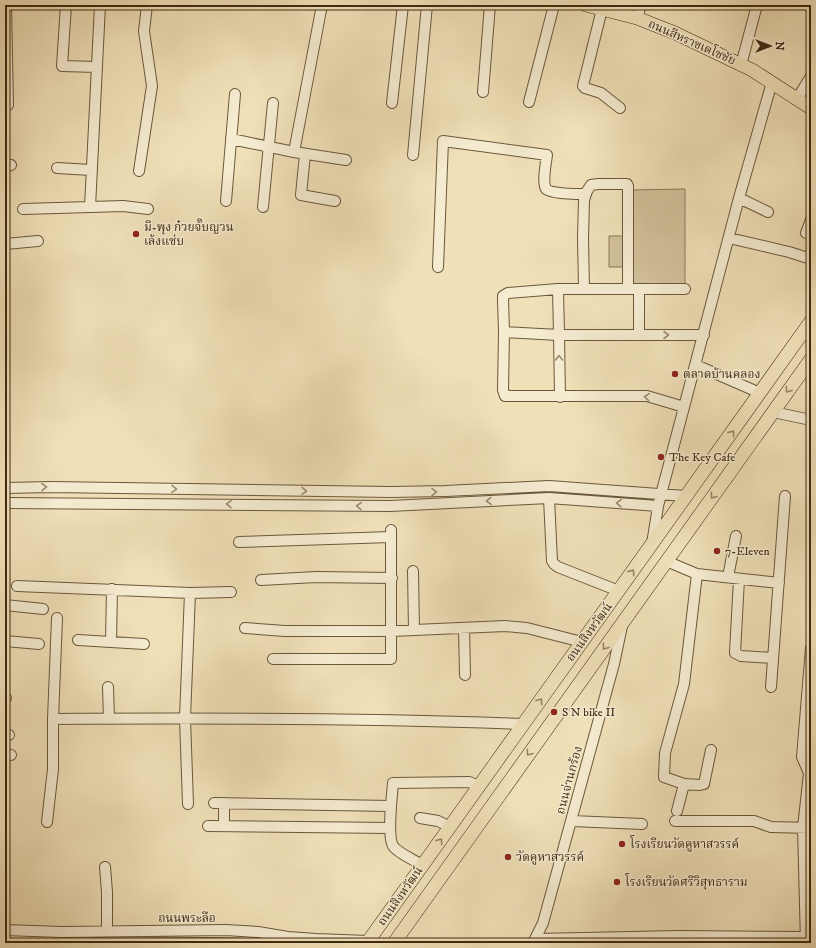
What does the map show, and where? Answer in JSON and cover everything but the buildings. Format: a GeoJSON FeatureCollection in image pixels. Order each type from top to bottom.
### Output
{"type":"FeatureCollection","features":[{"type":"Feature","properties":{"kind":"main road","name":"ถนนสีหราชเดโชชัย"},"geometry":{"type":"LineString","coordinates":[[586,5],[602,7],[637,18],[675,33],[741,64],[772,82],[811,108]]}},
{"type":"Feature","properties":{"kind":"main road","name":"ถนนสิงหวัฒน์"},"geometry":{"type":"LineString","coordinates":[[368,942],[811,321]]}},
{"type":"Feature","properties":{"kind":"main road","name":"ถนนสิงหวัฒน์"},"geometry":{"type":"LineString","coordinates":[[398,938],[811,359]]}},
{"type":"Feature","properties":{"kind":"street"},"geometry":{"type":"LineString","coordinates":[[6,5],[8,105]]}},
{"type":"Feature","properties":{"kind":"street"},"geometry":{"type":"LineString","coordinates":[[66,5],[62,66],[97,66]]}},
{"type":"Feature","properties":{"kind":"street"},"geometry":{"type":"LineString","coordinates":[[90,207],[100,5]]}},
{"type":"Feature","properties":{"kind":"street"},"geometry":{"type":"LineString","coordinates":[[139,170],[152,86],[144,32],[147,5]]}},
{"type":"Feature","properties":{"kind":"street"},"geometry":{"type":"LineString","coordinates":[[294,152],[322,5]]}},
{"type":"Feature","properties":{"kind":"street"},"geometry":{"type":"LineString","coordinates":[[392,103],[402,5]]}},
{"type":"Feature","properties":{"kind":"street"},"geometry":{"type":"LineString","coordinates":[[413,156],[427,5]]}},
{"type":"Feature","properties":{"kind":"street"},"geometry":{"type":"LineString","coordinates":[[483,92],[490,5]]}},
{"type":"Feature","properties":{"kind":"street"},"geometry":{"type":"LineString","coordinates":[[529,102],[554,5]]}},
{"type":"Feature","properties":{"kind":"street"},"geometry":{"type":"LineString","coordinates":[[637,18],[641,5]]}},
{"type":"Feature","properties":{"kind":"street"},"geometry":{"type":"LineString","coordinates":[[741,64],[757,5]]}},
{"type":"Feature","properties":{"kind":"street"},"geometry":{"type":"LineString","coordinates":[[602,7],[583,86],[605,96],[620,108]]}},
{"type":"Feature","properties":{"kind":"street"},"geometry":{"type":"LineString","coordinates":[[797,99],[811,76]]}},
{"type":"Feature","properties":{"kind":"street"},"geometry":{"type":"LineString","coordinates":[[652,544],[658,506],[739,198],[772,82]]}},
{"type":"Feature","properties":{"kind":"street"},"geometry":{"type":"LineString","coordinates":[[226,201],[235,94]]}},
{"type":"Feature","properties":{"kind":"street"},"geometry":{"type":"LineString","coordinates":[[263,207],[273,103]]}},
{"type":"Feature","properties":{"kind":"street"},"geometry":{"type":"LineString","coordinates":[[231,139],[294,152],[346,160]]}},
{"type":"Feature","properties":{"kind":"street"},"geometry":{"type":"LineString","coordinates":[[438,267],[443,141],[547,155],[544,184],[548,191],[586,194]]}},
{"type":"Feature","properties":{"kind":"street"},"geometry":{"type":"LineString","coordinates":[[305,154],[301,195],[335,201]]}},
{"type":"Feature","properties":{"kind":"street"},"geometry":{"type":"LineString","coordinates":[[57,168],[91,170]]}},
{"type":"Feature","properties":{"kind":"street"},"geometry":{"type":"LineString","coordinates":[[584,289],[582,238],[586,194],[593,184],[626,184],[628,186],[633,289],[639,334]]}},
{"type":"Feature","properties":{"kind":"street"},"geometry":{"type":"LineString","coordinates":[[739,198],[768,212]]}},
{"type":"Feature","properties":{"kind":"street"},"geometry":{"type":"LineString","coordinates":[[23,209],[123,206],[148,209]]}},
{"type":"Feature","properties":{"kind":"street"},"geometry":{"type":"LineString","coordinates":[[806,233],[811,220]]}},
{"type":"Feature","properties":{"kind":"street"},"geometry":{"type":"LineString","coordinates":[[729,238],[811,259]]}},
{"type":"Feature","properties":{"kind":"street"},"geometry":{"type":"LineString","coordinates":[[5,244],[38,242]]}},
{"type":"Feature","properties":{"kind":"street"},"geometry":{"type":"LineString","coordinates":[[684,407],[647,396],[510,397],[504,395],[503,299],[504,295],[508,293],[558,289],[685,289]]}},
{"type":"Feature","properties":{"kind":"street"},"geometry":{"type":"LineString","coordinates":[[558,289],[560,397]]}},
{"type":"Feature","properties":{"kind":"street"},"geometry":{"type":"LineString","coordinates":[[504,332],[559,335],[704,335]]}},
{"type":"Feature","properties":{"kind":"street"},"geometry":{"type":"LineString","coordinates":[[696,365],[760,393]]}},
{"type":"Feature","properties":{"kind":"street"},"geometry":{"type":"LineString","coordinates":[[773,412],[811,420]]}},
{"type":"Feature","properties":{"kind":"street"},"geometry":{"type":"LineString","coordinates":[[5,488],[51,487],[391,492],[549,486],[686,496]]}},
{"type":"Feature","properties":{"kind":"street"},"geometry":{"type":"LineString","coordinates":[[771,687],[785,496]]}},
{"type":"Feature","properties":{"kind":"street"},"geometry":{"type":"LineString","coordinates":[[5,503],[390,506],[549,498],[658,506]]}},
{"type":"Feature","properties":{"kind":"street"},"geometry":{"type":"LineString","coordinates":[[549,498],[553,564],[619,590]]}},
{"type":"Feature","properties":{"kind":"street"},"geometry":{"type":"LineString","coordinates":[[240,542],[391,533],[392,659],[273,659]]}},
{"type":"Feature","properties":{"kind":"street"},"geometry":{"type":"LineString","coordinates":[[728,577],[736,536]]}},
{"type":"Feature","properties":{"kind":"street"},"geometry":{"type":"LineString","coordinates":[[666,561],[684,570],[697,574],[778,583]]}},
{"type":"Feature","properties":{"kind":"street"},"geometry":{"type":"LineString","coordinates":[[413,571],[414,630]]}},
{"type":"Feature","properties":{"kind":"street"},"geometry":{"type":"LineString","coordinates":[[697,574],[684,684],[665,753],[664,777],[684,784],[704,784],[711,750]]}},
{"type":"Feature","properties":{"kind":"street"},"geometry":{"type":"LineString","coordinates":[[261,580],[316,577],[392,578]]}},
{"type":"Feature","properties":{"kind":"street"},"geometry":{"type":"LineString","coordinates":[[739,579],[735,653],[739,655],[773,658]]}},
{"type":"Feature","properties":{"kind":"street"},"geometry":{"type":"LineString","coordinates":[[17,586],[112,589],[190,594],[231,592]]}},
{"type":"Feature","properties":{"kind":"street"},"geometry":{"type":"LineString","coordinates":[[111,642],[112,589]]}},
{"type":"Feature","properties":{"kind":"street"},"geometry":{"type":"LineString","coordinates":[[188,804],[184,718],[190,594]]}},
{"type":"Feature","properties":{"kind":"street"},"geometry":{"type":"LineString","coordinates":[[5,605],[43,608]]}},
{"type":"Feature","properties":{"kind":"street"},"geometry":{"type":"LineString","coordinates":[[47,822],[53,768],[53,719],[57,618]]}},
{"type":"Feature","properties":{"kind":"street","name":"ถนนจ่านกร้อง"},"geometry":{"type":"LineString","coordinates":[[534,941],[543,923],[572,821],[624,621]]}},
{"type":"Feature","properties":{"kind":"street"},"geometry":{"type":"LineString","coordinates":[[245,628],[285,631],[392,631],[505,626],[527,628],[582,642]]}},
{"type":"Feature","properties":{"kind":"street"},"geometry":{"type":"LineString","coordinates":[[464,628],[465,675]]}},
{"type":"Feature","properties":{"kind":"street"},"geometry":{"type":"LineString","coordinates":[[78,640],[144,644]]}},
{"type":"Feature","properties":{"kind":"street"},"geometry":{"type":"LineString","coordinates":[[5,641],[39,644]]}},
{"type":"Feature","properties":{"kind":"street"},"geometry":{"type":"LineString","coordinates":[[534,941],[678,936],[805,940],[807,828],[810,773],[802,757],[811,648]]}},
{"type":"Feature","properties":{"kind":"street"},"geometry":{"type":"LineString","coordinates":[[108,687],[109,719]]}},
{"type":"Feature","properties":{"kind":"street"},"geometry":{"type":"LineString","coordinates":[[53,719],[184,718],[406,720],[523,724]]}},
{"type":"Feature","properties":{"kind":"street"},"geometry":{"type":"LineString","coordinates":[[422,865],[394,846],[391,841],[390,828],[393,783],[469,782],[479,786]]}},
{"type":"Feature","properties":{"kind":"street"},"geometry":{"type":"LineString","coordinates":[[684,784],[676,816],[754,821],[771,827],[807,828]]}},
{"type":"Feature","properties":{"kind":"street"},"geometry":{"type":"LineString","coordinates":[[224,826],[219,803],[391,806]]}},
{"type":"Feature","properties":{"kind":"street"},"geometry":{"type":"LineString","coordinates":[[420,818],[438,821],[450,827]]}},
{"type":"Feature","properties":{"kind":"street"},"geometry":{"type":"LineString","coordinates":[[572,821],[642,824]]}},
{"type":"Feature","properties":{"kind":"street"},"geometry":{"type":"LineString","coordinates":[[208,826],[390,828]]}},
{"type":"Feature","properties":{"kind":"street"},"geometry":{"type":"LineString","coordinates":[[106,867],[107,931]]}},
{"type":"Feature","properties":{"kind":"street","name":"ถนนพระลือ"},"geometry":{"type":"LineString","coordinates":[[5,930],[62,932],[226,930],[258,932],[288,937],[368,942]]}},
{"type":"Feature","properties":{"kind":"shaded area"},"geometry":{"type":"Polygon","coordinates":[[[685,189],[685,289],[628,289],[628,267],[609,267],[609,236],[628,236],[629,190],[685,189]]]}},
{"type":"Feature","properties":{"kind":"water"},"geometry":{"type":"Polygon","coordinates":[[[106,936],[237,938],[305,943],[63,943],[106,936]]]}},
{"type":"Feature","properties":{"kind":"water"},"geometry":{"type":"Polygon","coordinates":[[[409,940],[491,943],[382,943],[409,940]]]}},
{"type":"Feature","properties":{"kind":"place","name":"มี-พุง ก๋วยจั๊บญวน เล้งแซ่บ"},"geometry":{"type":"Point","coordinates":[136,234]}},
{"type":"Feature","properties":{"kind":"place","name":"ตลาดบ้านคลอง"},"geometry":{"type":"Point","coordinates":[675,374]}},
{"type":"Feature","properties":{"kind":"place","name":"The Key Cafe"},"geometry":{"type":"Point","coordinates":[661,457]}},
{"type":"Feature","properties":{"kind":"place","name":"7-Eleven"},"geometry":{"type":"Point","coordinates":[717,551]}},
{"type":"Feature","properties":{"kind":"place","name":"S N bike II"},"geometry":{"type":"Point","coordinates":[554,712]}},
{"type":"Feature","properties":{"kind":"place","name":"โรงเรียนวัดคูหาสวรรค์"},"geometry":{"type":"Point","coordinates":[622,844]}},
{"type":"Feature","properties":{"kind":"place","name":"วัดคูหาสวรรค์"},"geometry":{"type":"Point","coordinates":[508,857]}},
{"type":"Feature","properties":{"kind":"place","name":"โรงเรียนวัดศรีวิสุทธาราม"},"geometry":{"type":"Point","coordinates":[617,882]}}]}
